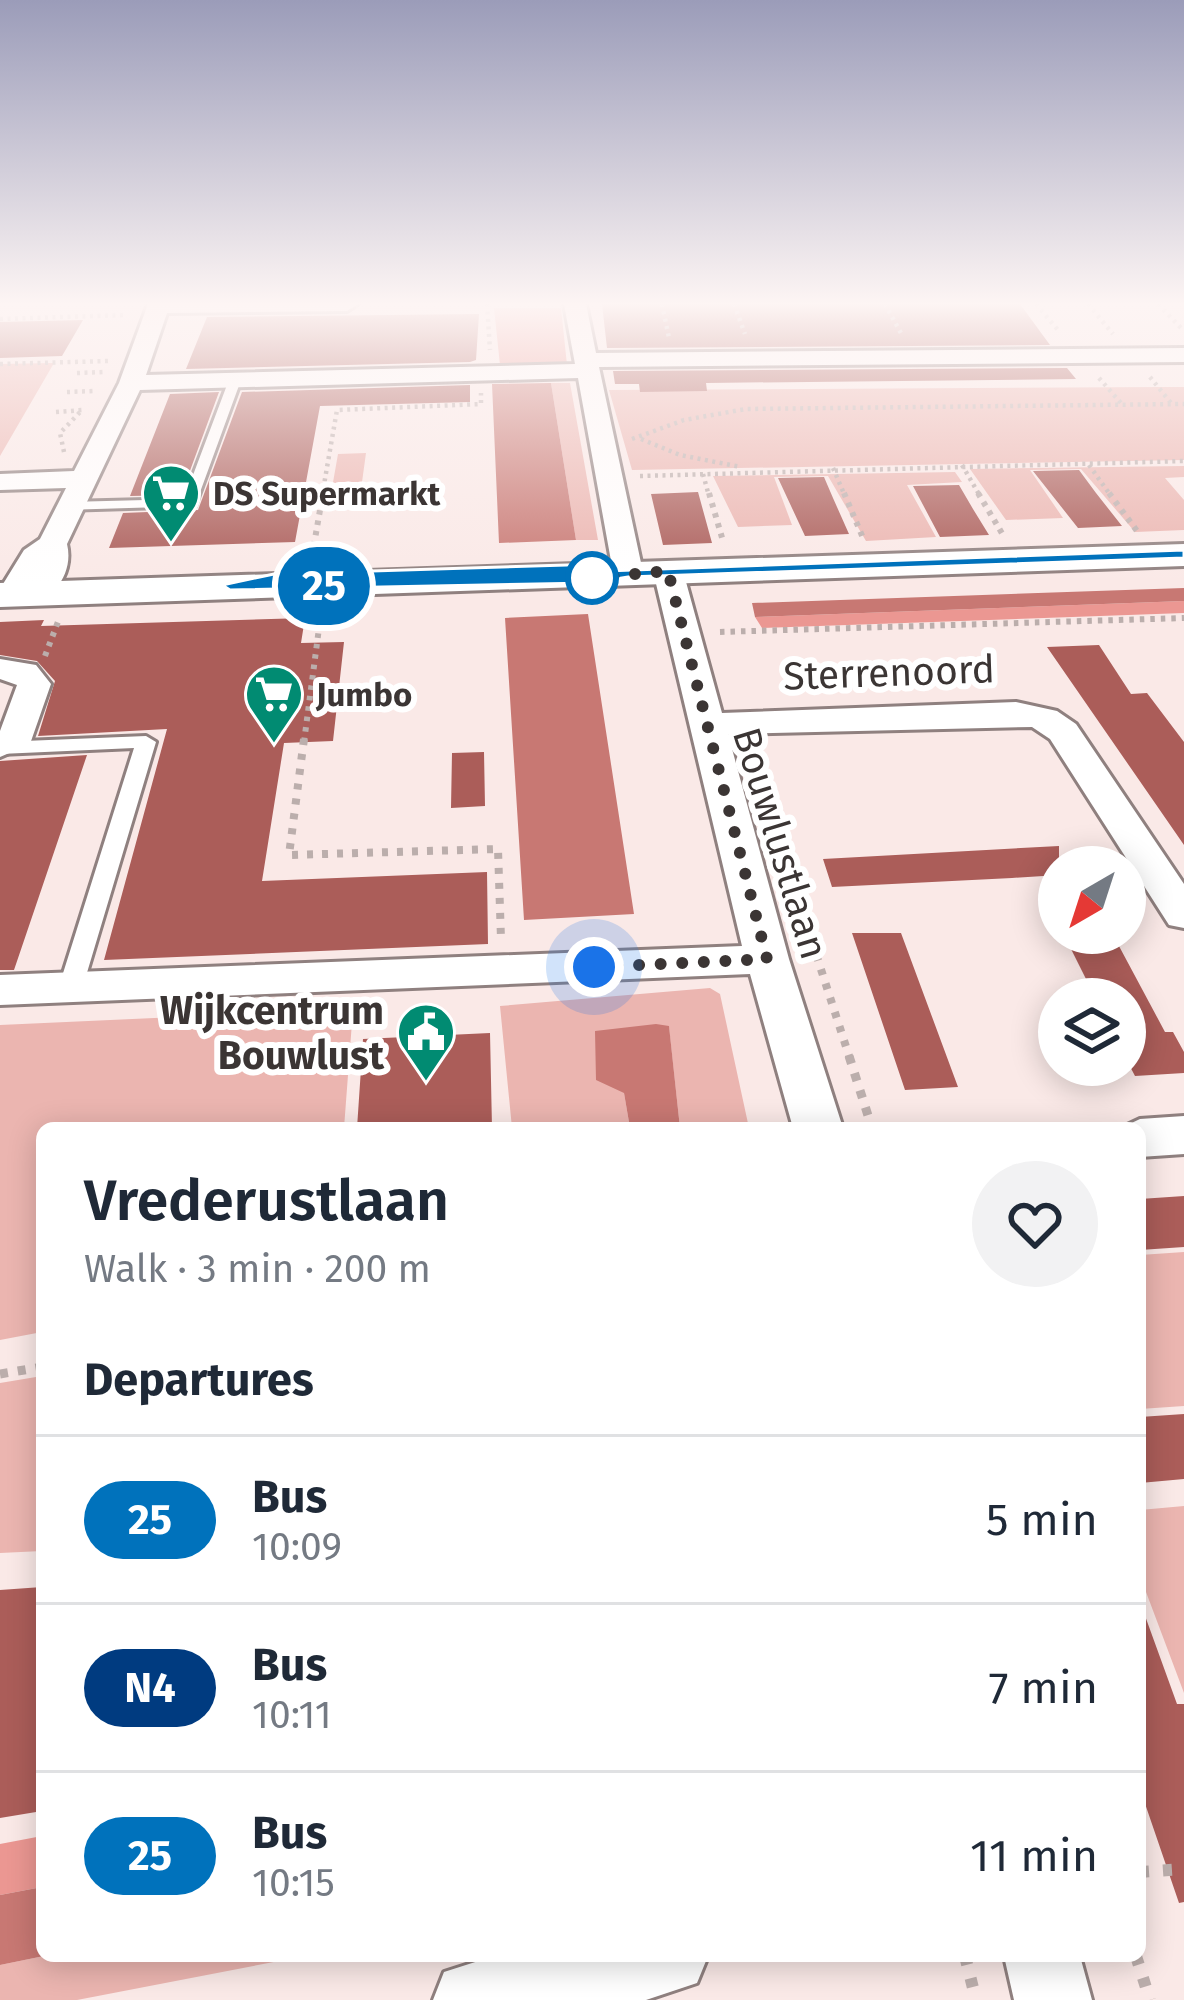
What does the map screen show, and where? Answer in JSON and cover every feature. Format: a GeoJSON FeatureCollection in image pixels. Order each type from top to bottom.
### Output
{"type":"FeatureCollection","features":[{"type":"Feature","properties":{"kind":"street"},"geometry":{"type":"LineString","coordinates":[[26,592],[55,556],[52,544],[68,507],[124,397]]}},
{"type":"Feature","properties":{"kind":"street"},"geometry":{"type":"LineString","coordinates":[[593,397],[628,572]]}},
{"type":"Feature","properties":{"kind":"street"},"geometry":{"type":"LineString","coordinates":[[0,482],[83,479]]}},
{"type":"Feature","properties":{"kind":"street"},"geometry":{"type":"LineString","coordinates":[[26,592],[592,578],[699,564],[1184,555]]}},
{"type":"Feature","properties":{"kind":"street","name":"Bouwlustlaan"},"geometry":{"type":"LineString","coordinates":[[699,564],[767,959],[816,1122]]}},
{"type":"Feature","properties":{"kind":"street"},"geometry":{"type":"LineString","coordinates":[[0,669],[24,672],[34,684],[20,730],[0,747]]}},
{"type":"Feature","properties":{"kind":"street","name":"Sterrenoord"},"geometry":{"type":"LineString","coordinates":[[727,723],[1016,712],[1044,719],[1063,732],[1184,915]]}},
{"type":"Feature","properties":{"kind":"street"},"geometry":{"type":"LineString","coordinates":[[0,990],[767,959]]}},
{"type":"Feature","properties":{"kind":"street"},"geometry":{"type":"LineString","coordinates":[[1146,1138],[1184,1135]]}},
{"type":"Feature","properties":{"kind":"street"},"geometry":{"type":"LineString","coordinates":[[472,2000],[643,1962]]}},
{"type":"Feature","properties":{"kind":"street"},"geometry":{"type":"LineString","coordinates":[[1044,1962],[1053,2000]]}},
{"type":"Feature","properties":{"kind":"lane"},"geometry":{"type":"LineString","coordinates":[[68,507],[190,503],[229,397]]}},
{"type":"Feature","properties":{"kind":"lane"},"geometry":{"type":"LineString","coordinates":[[0,747],[146,742],[71,986]]}},
{"type":"Feature","properties":{"kind":"path"},"geometry":{"type":"LineString","coordinates":[[640,439],[684,420],[746,409],[1184,404]]}},
{"type":"Feature","properties":{"kind":"path"},"geometry":{"type":"LineString","coordinates":[[56,412],[83,410]]}},
{"type":"Feature","properties":{"kind":"path"},"geometry":{"type":"LineString","coordinates":[[312,556],[338,410]]}},
{"type":"Feature","properties":{"kind":"path"},"geometry":{"type":"LineString","coordinates":[[45,434],[60,433]]}},
{"type":"Feature","properties":{"kind":"path"},"geometry":{"type":"LineString","coordinates":[[602,438],[640,439],[680,455],[755,470]]}},
{"type":"Feature","properties":{"kind":"path"},"geometry":{"type":"LineString","coordinates":[[609,477],[1184,461]]}},
{"type":"Feature","properties":{"kind":"path"},"geometry":{"type":"LineString","coordinates":[[961,464],[1010,547]]}},
{"type":"Feature","properties":{"kind":"path"},"geometry":{"type":"LineString","coordinates":[[1088,464],[1145,543]]}},
{"type":"Feature","properties":{"kind":"path"},"geometry":{"type":"LineString","coordinates":[[832,468],[869,552]]}},
{"type":"Feature","properties":{"kind":"path"},"geometry":{"type":"LineString","coordinates":[[699,564],[704,474]]}},
{"type":"Feature","properties":{"kind":"path","name":"Bouwlustlaan"},"geometry":{"type":"LineString","coordinates":[[699,564],[720,632],[727,723]]}},
{"type":"Feature","properties":{"kind":"path"},"geometry":{"type":"LineString","coordinates":[[26,592],[34,684]]}},
{"type":"Feature","properties":{"kind":"path"},"geometry":{"type":"LineString","coordinates":[[321,617],[290,855],[498,849],[502,971]]}},
{"type":"Feature","properties":{"kind":"path"},"geometry":{"type":"LineString","coordinates":[[720,632],[1184,618]]}},
{"type":"Feature","properties":{"kind":"path","name":"Bouwlustlaan"},"geometry":{"type":"LineString","coordinates":[[782,849],[870,1122]]}},
{"type":"Feature","properties":{"kind":"path"},"geometry":{"type":"LineString","coordinates":[[0,1374],[36,1368]]}},
{"type":"Feature","properties":{"kind":"path"},"geometry":{"type":"LineString","coordinates":[[1146,1872],[1184,1869]]}},
{"type":"Feature","properties":{"kind":"path"},"geometry":{"type":"LineString","coordinates":[[966,1962],[976,2000]]}},
{"type":"Feature","properties":{"kind":"path"},"geometry":{"type":"LineString","coordinates":[[1138,1962],[1150,2000]]}},
{"type":"Feature","properties":{"kind":"shaded area"},"geometry":{"type":"Polygon","coordinates":[[[0,397],[34,397],[0,456],[0,397]]]}},
{"type":"Feature","properties":{"kind":"shaded area"},"geometry":{"type":"Polygon","coordinates":[[[493,397],[553,397],[576,540],[499,543],[493,397]]]}},
{"type":"Feature","properties":{"kind":"shaded area"},"geometry":{"type":"Polygon","coordinates":[[[553,397],[573,397],[598,540],[576,540],[553,397]]]}},
{"type":"Feature","properties":{"kind":"shaded area"},"geometry":{"type":"Polygon","coordinates":[[[611,397],[1184,397],[1184,460],[632,470],[611,397]]]}},
{"type":"Feature","properties":{"kind":"shaded area"},"geometry":{"type":"Polygon","coordinates":[[[366,453],[359,504],[329,505],[338,454],[366,453]]]}},
{"type":"Feature","properties":{"kind":"shaded area"},"geometry":{"type":"Polygon","coordinates":[[[1184,466],[1184,477],[1165,478],[1184,500],[1184,530],[1135,532],[1081,469],[1030,470],[1063,518],[1006,520],[970,469],[1184,466]]]}},
{"type":"Feature","properties":{"kind":"shaded area"},"geometry":{"type":"Polygon","coordinates":[[[955,472],[962,482],[907,485],[936,537],[866,541],[828,476],[774,477],[792,525],[738,527],[713,476],[955,472]]]}},
{"type":"Feature","properties":{"kind":"shaded area"},"geometry":{"type":"Polygon","coordinates":[[[1184,588],[1184,601],[755,617],[752,603],[1184,588]]]}},
{"type":"Feature","properties":{"kind":"shaded area"},"geometry":{"type":"Polygon","coordinates":[[[1184,601],[1184,613],[762,628],[755,617],[1184,601]]]}},
{"type":"Feature","properties":{"kind":"shaded area"},"geometry":{"type":"Polygon","coordinates":[[[588,614],[634,914],[524,920],[505,618],[588,614]]]}},
{"type":"Feature","properties":{"kind":"shaded area"},"geometry":{"type":"Polygon","coordinates":[[[710,988],[720,994],[748,1122],[679,1122],[669,1027],[624,1093],[629,1122],[511,1122],[500,1006],[710,988]]]}},
{"type":"Feature","properties":{"kind":"shaded area"},"geometry":{"type":"Polygon","coordinates":[[[353,1009],[344,1122],[36,1122],[36,1333],[0,1340],[0,1025],[353,1009]]]}},
{"type":"Feature","properties":{"kind":"shaded area"},"geometry":{"type":"Polygon","coordinates":[[[669,1026],[679,1122],[629,1122],[624,1093],[596,1080],[595,1031],[669,1026]]]}},
{"type":"Feature","properties":{"kind":"shaded area"},"geometry":{"type":"Polygon","coordinates":[[[1184,1252],[1184,1406],[1146,1409],[1146,1255],[1184,1252]]]}},
{"type":"Feature","properties":{"kind":"shaded area"},"geometry":{"type":"Polygon","coordinates":[[[36,1377],[36,1551],[0,1553],[0,1383],[36,1377]]]}},
{"type":"Feature","properties":{"kind":"shaded area"},"geometry":{"type":"Polygon","coordinates":[[[1184,1506],[1184,1693],[1146,1592],[1146,1509],[1184,1506]]]}},
{"type":"Feature","properties":{"kind":"shaded area"},"geometry":{"type":"Polygon","coordinates":[[[36,1837],[36,1888],[0,1895],[0,1844],[36,1837]]]}},
{"type":"Feature","properties":{"kind":"shaded area"},"geometry":{"type":"Polygon","coordinates":[[[36,1888],[36,1958],[0,1965],[0,1895],[36,1888]]]}},
{"type":"Feature","properties":{"kind":"shaded area"},"geometry":{"type":"Polygon","coordinates":[[[36,1958],[36,1962],[274,1962],[77,2000],[0,2000],[0,1965],[36,1958]]]}},
{"type":"Feature","properties":{"kind":"building"},"geometry":{"type":"Polygon","coordinates":[[[169,397],[217,397],[181,495],[130,496],[169,397]]]}},
{"type":"Feature","properties":{"kind":"building"},"geometry":{"type":"Polygon","coordinates":[[[240,397],[470,397],[470,402],[320,406],[295,542],[109,548],[123,513],[198,510],[240,397]]]}},
{"type":"Feature","properties":{"kind":"building"},"geometry":{"type":"Polygon","coordinates":[[[1079,470],[1122,526],[1078,528],[1033,471],[1079,470]]]}},
{"type":"Feature","properties":{"kind":"building"},"geometry":{"type":"Polygon","coordinates":[[[824,477],[849,534],[805,536],[778,478],[824,477]]]}},
{"type":"Feature","properties":{"kind":"building"},"geometry":{"type":"Polygon","coordinates":[[[959,485],[989,535],[940,537],[913,486],[959,485]]]}},
{"type":"Feature","properties":{"kind":"building"},"geometry":{"type":"Polygon","coordinates":[[[698,492],[712,543],[663,545],[651,494],[698,492]]]}},
{"type":"Feature","properties":{"kind":"building"},"geometry":{"type":"Polygon","coordinates":[[[305,618],[301,643],[344,642],[333,741],[284,743],[262,881],[487,872],[488,944],[104,960],[167,729],[38,736],[55,681],[37,661],[0,655],[0,622],[44,620],[41,626],[305,618]]]}},
{"type":"Feature","properties":{"kind":"building"},"geometry":{"type":"Polygon","coordinates":[[[1099,645],[1131,694],[1147,693],[1184,742],[1184,845],[1047,647],[1099,645]]]}},
{"type":"Feature","properties":{"kind":"building"},"geometry":{"type":"Polygon","coordinates":[[[484,752],[485,806],[451,808],[452,753],[484,752]]]}},
{"type":"Feature","properties":{"kind":"building"},"geometry":{"type":"Polygon","coordinates":[[[87,755],[14,970],[0,970],[0,761],[87,755]]]}},
{"type":"Feature","properties":{"kind":"building"},"geometry":{"type":"Polygon","coordinates":[[[1038,847],[1038,876],[832,887],[823,859],[1038,847]]]}},
{"type":"Feature","properties":{"kind":"building"},"geometry":{"type":"Polygon","coordinates":[[[852,933],[901,933],[958,1087],[905,1090],[852,933]]]}},
{"type":"Feature","properties":{"kind":"building"},"geometry":{"type":"Polygon","coordinates":[[[1074,954],[1123,954],[1136,978],[1086,978],[1074,954]]]}},
{"type":"Feature","properties":{"kind":"building"},"geometry":{"type":"Polygon","coordinates":[[[1146,997],[1165,1032],[1173,1032],[1184,1052],[1184,1073],[1146,1075],[1146,997]]]}},
{"type":"Feature","properties":{"kind":"building","name":"Wijkcentrum Bouwlust"},"geometry":{"type":"Polygon","coordinates":[[[490,1033],[492,1122],[357,1122],[363,1039],[490,1033]]]}},
{"type":"Feature","properties":{"kind":"building"},"geometry":{"type":"Polygon","coordinates":[[[1184,1196],[1184,1247],[1146,1250],[1146,1199],[1184,1196]]]}},
{"type":"Feature","properties":{"kind":"building"},"geometry":{"type":"Polygon","coordinates":[[[1184,1414],[1184,1479],[1146,1482],[1146,1417],[1184,1414]]]}},
{"type":"Feature","properties":{"kind":"building"},"geometry":{"type":"Polygon","coordinates":[[[36,1587],[36,1812],[0,1818],[0,1590],[36,1587]]]}},
{"type":"Feature","properties":{"kind":"building"},"geometry":{"type":"Polygon","coordinates":[[[1146,1619],[1177,1704],[1184,1704],[1184,1902],[1179,1903],[1146,1807],[1146,1619]]]}},
{"type":"Feature","properties":{"kind":"bus line","name":"25"},"geometry":{"type":"LineString","coordinates":[[600,569],[274,579],[230,585],[592,578],[628,572],[1184,555]]}},
{"type":"Feature","properties":{"kind":"place","name":"DS Supermarkt"},"geometry":{"type":"Point","coordinates":[171,544]}},
{"type":"Feature","properties":{"kind":"place","name":"Jumbo"},"geometry":{"type":"Point","coordinates":[274,745]}},
{"type":"Feature","properties":{"kind":"place","name":"Wijkcentrum Bouwlust"},"geometry":{"type":"Point","coordinates":[426,1083]}},
{"type":"Feature","properties":{"kind":"route"},"geometry":{"type":"LineString","coordinates":[[592,578],[668,571],[767,959],[594,967]]}}]}
